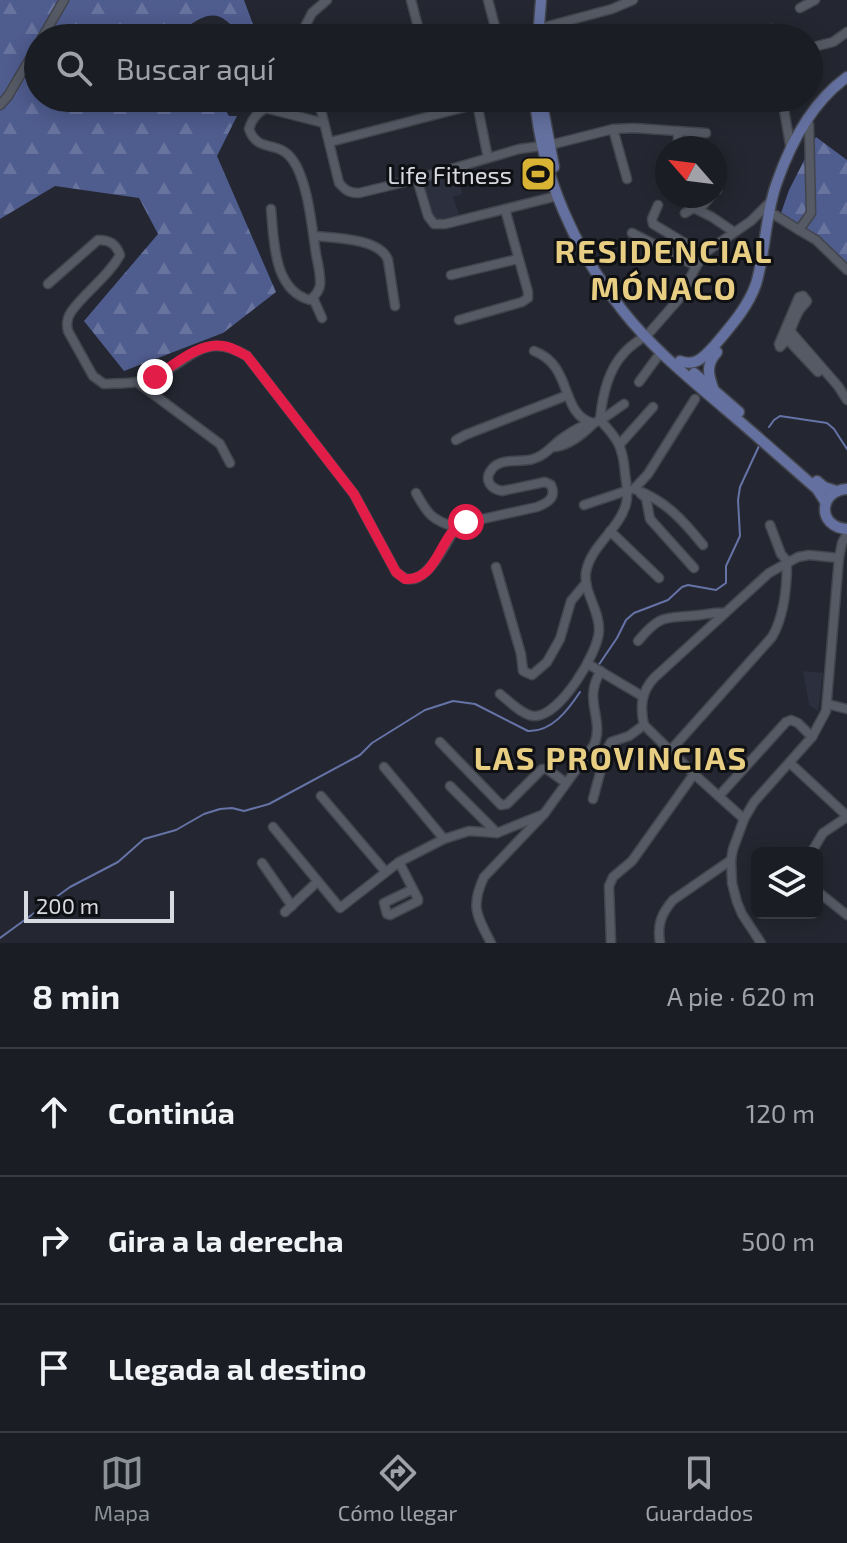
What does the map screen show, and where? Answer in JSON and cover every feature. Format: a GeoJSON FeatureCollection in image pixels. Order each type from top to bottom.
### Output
{"type":"FeatureCollection","features":[{"type":"Feature","properties":{"kind":"main road"},"geometry":{"type":"LineString","coordinates":[[535,0],[535,24]]}},
{"type":"Feature","properties":{"kind":"main road"},"geometry":{"type":"LineString","coordinates":[[537,24],[541,0]]}},
{"type":"Feature","properties":{"kind":"main road"},"geometry":{"type":"LineString","coordinates":[[823,100],[830,89],[847,77]]}},
{"type":"Feature","properties":{"kind":"main road"},"geometry":{"type":"LineString","coordinates":[[823,107],[847,85]]}},
{"type":"Feature","properties":{"kind":"main road"},"geometry":{"type":"LineString","coordinates":[[538,112],[557,196],[580,246],[624,312],[824,487],[841,490]]}},
{"type":"Feature","properties":{"kind":"main road"},"geometry":{"type":"LineString","coordinates":[[542,112],[546,145],[563,194],[584,240],[647,334],[661,352],[817,489],[826,503],[826,515],[833,525],[847,532]]}},
{"type":"Feature","properties":{"kind":"main road"},"geometry":{"type":"LineString","coordinates":[[680,361],[695,363],[706,355],[751,296],[776,182],[815,112]]}},
{"type":"Feature","properties":{"kind":"main road"},"geometry":{"type":"LineString","coordinates":[[714,390],[708,374],[709,363],[739,326],[758,293],[782,184],[805,127],[819,112]]}},
{"type":"Feature","properties":{"kind":"main road"},"geometry":{"type":"LineString","coordinates":[[826,503],[841,490]]}},
{"type":"Feature","properties":{"kind":"street"},"geometry":{"type":"LineString","coordinates":[[50,24],[64,0]]}},
{"type":"Feature","properties":{"kind":"street"},"geometry":{"type":"LineString","coordinates":[[306,24],[312,13],[327,0]]}},
{"type":"Feature","properties":{"kind":"street"},"geometry":{"type":"LineString","coordinates":[[411,0],[417,24]]}},
{"type":"Feature","properties":{"kind":"street"},"geometry":{"type":"LineString","coordinates":[[488,0],[494,24]]}},
{"type":"Feature","properties":{"kind":"street"},"geometry":{"type":"LineString","coordinates":[[566,24],[633,0]]}},
{"type":"Feature","properties":{"kind":"street"},"geometry":{"type":"LineString","coordinates":[[800,8],[815,0]]}},
{"type":"Feature","properties":{"kind":"street"},"geometry":{"type":"LineString","coordinates":[[823,44],[833,42],[847,32]]}},
{"type":"Feature","properties":{"kind":"street"},"geometry":{"type":"LineString","coordinates":[[0,105],[24,69]]}},
{"type":"Feature","properties":{"kind":"street"},"geometry":{"type":"LineString","coordinates":[[259,112],[249,129],[254,140],[276,147],[291,157],[313,220],[320,287],[310,300],[294,292],[280,271],[271,209]]}},
{"type":"Feature","properties":{"kind":"street"},"geometry":{"type":"LineString","coordinates":[[280,112],[324,123]]}},
{"type":"Feature","properties":{"kind":"street"},"geometry":{"type":"LineString","coordinates":[[321,112],[339,183],[351,193],[417,179],[519,149],[613,129],[706,133]]}},
{"type":"Feature","properties":{"kind":"street"},"geometry":{"type":"LineString","coordinates":[[330,142],[437,112]]}},
{"type":"Feature","properties":{"kind":"street"},"geometry":{"type":"LineString","coordinates":[[478,112],[488,158]]}},
{"type":"Feature","properties":{"kind":"street"},"geometry":{"type":"LineString","coordinates":[[784,112],[791,151]]}},
{"type":"Feature","properties":{"kind":"street"},"geometry":{"type":"LineString","coordinates":[[786,123],[805,127],[811,213],[799,230]]}},
{"type":"Feature","properties":{"kind":"street"},"geometry":{"type":"LineString","coordinates":[[613,129],[627,179]]}},
{"type":"Feature","properties":{"kind":"street"},"geometry":{"type":"LineString","coordinates":[[678,131],[678,136]]}},
{"type":"Feature","properties":{"kind":"street"},"geometry":{"type":"LineString","coordinates":[[417,179],[428,216],[434,224],[445,224],[557,196]]}},
{"type":"Feature","properties":{"kind":"street"},"geometry":{"type":"LineString","coordinates":[[597,422],[613,370],[625,352],[647,334],[678,300],[703,254],[760,214],[772,200]]}},
{"type":"Feature","properties":{"kind":"street"},"geometry":{"type":"LineString","coordinates":[[657,208],[653,224],[703,254]]}},
{"type":"Feature","properties":{"kind":"street"},"geometry":{"type":"LineString","coordinates":[[685,213],[694,208],[734,232]]}},
{"type":"Feature","properties":{"kind":"street"},"geometry":{"type":"LineString","coordinates":[[459,320],[528,298],[505,209]]}},
{"type":"Feature","properties":{"kind":"street"},"geometry":{"type":"LineString","coordinates":[[775,215],[816,240],[847,270]]}},
{"type":"Feature","properties":{"kind":"street"},"geometry":{"type":"LineString","coordinates":[[632,233],[696,266]]}},
{"type":"Feature","properties":{"kind":"street"},"geometry":{"type":"LineString","coordinates":[[314,236],[352,241],[380,249],[388,260],[395,306]]}},
{"type":"Feature","properties":{"kind":"street"},"geometry":{"type":"LineString","coordinates":[[48,284],[98,240],[108,240],[117,246],[120,255],[113,268],[71,312],[66,322],[93,376],[104,384],[137,382],[155,377],[203,348],[222,345],[247,356],[354,494],[396,572],[405,579],[419,577],[431,566],[456,527],[466,522],[537,507],[552,498],[554,490],[545,482],[502,491],[491,488],[489,474],[492,468],[498,464],[535,459],[555,447],[560,439],[597,422],[624,404]]}},
{"type":"Feature","properties":{"kind":"street"},"geometry":{"type":"LineString","coordinates":[[451,275],[518,259]]}},
{"type":"Feature","properties":{"kind":"street"},"geometry":{"type":"LineString","coordinates":[[803,296],[807,301],[800,308],[789,336],[780,347],[799,297],[803,296]]}},
{"type":"Feature","properties":{"kind":"street"},"geometry":{"type":"LineString","coordinates":[[313,298],[322,318]]}},
{"type":"Feature","properties":{"kind":"street"},"geometry":{"type":"LineString","coordinates":[[789,336],[844,397]]}},
{"type":"Feature","properties":{"kind":"street"},"geometry":{"type":"LineString","coordinates":[[500,694],[529,715],[546,713],[555,707],[588,664],[599,632],[598,615],[585,574],[591,557],[623,512],[631,490],[623,453],[614,435],[597,422],[585,421],[578,415],[558,368],[545,355],[534,351]]}},
{"type":"Feature","properties":{"kind":"street"},"geometry":{"type":"LineString","coordinates":[[639,382],[661,352]]}},
{"type":"Feature","properties":{"kind":"street"},"geometry":{"type":"LineString","coordinates":[[137,382],[220,444],[230,463]]}},
{"type":"Feature","properties":{"kind":"street"},"geometry":{"type":"LineString","coordinates":[[456,440],[568,395]]}},
{"type":"Feature","properties":{"kind":"street"},"geometry":{"type":"LineString","coordinates":[[584,505],[631,490],[648,474],[695,399]]}},
{"type":"Feature","properties":{"kind":"street"},"geometry":{"type":"LineString","coordinates":[[620,444],[653,407]]}},
{"type":"Feature","properties":{"kind":"street"},"geometry":{"type":"LineString","coordinates":[[631,490],[651,495],[669,508],[703,545]]}},
{"type":"Feature","properties":{"kind":"street"},"geometry":{"type":"LineString","coordinates":[[631,490],[646,498],[650,519],[694,568]]}},
{"type":"Feature","properties":{"kind":"street"},"geometry":{"type":"LineString","coordinates":[[416,493],[427,512],[436,520],[456,527]]}},
{"type":"Feature","properties":{"kind":"street"},"geometry":{"type":"LineString","coordinates":[[670,751],[772,637],[780,621],[787,561],[781,554],[770,525]]}},
{"type":"Feature","properties":{"kind":"street"},"geometry":{"type":"LineString","coordinates":[[833,525],[842,543]]}},
{"type":"Feature","properties":{"kind":"street"},"geometry":{"type":"LineString","coordinates":[[610,531],[659,578]]}},
{"type":"Feature","properties":{"kind":"street"},"geometry":{"type":"LineString","coordinates":[[761,943],[737,902],[732,883],[731,860],[736,836],[754,802],[812,737],[823,719],[827,704],[839,558],[847,532]]}},
{"type":"Feature","properties":{"kind":"street"},"geometry":{"type":"LineString","coordinates":[[744,819],[644,725],[642,696],[654,678],[769,573],[787,561],[809,555],[839,558]]}},
{"type":"Feature","properties":{"kind":"street"},"geometry":{"type":"LineString","coordinates":[[496,567],[523,671],[532,675],[547,662],[560,639],[571,601],[586,583]]}},
{"type":"Feature","properties":{"kind":"street"},"geometry":{"type":"LineString","coordinates":[[638,641],[648,628],[669,617],[725,613]]}},
{"type":"Feature","properties":{"kind":"street"},"geometry":{"type":"LineString","coordinates":[[588,664],[642,696]]}},
{"type":"Feature","properties":{"kind":"street"},"geometry":{"type":"LineString","coordinates":[[491,943],[480,921],[476,896],[484,877],[544,814],[594,745],[598,735],[592,687],[601,671]]}},
{"type":"Feature","properties":{"kind":"street"},"geometry":{"type":"LineString","coordinates":[[576,681],[592,687]]}},
{"type":"Feature","properties":{"kind":"street"},"geometry":{"type":"LineString","coordinates":[[827,704],[847,709]]}},
{"type":"Feature","properties":{"kind":"street"},"geometry":{"type":"LineString","coordinates":[[719,796],[786,722],[791,720],[798,723],[812,737]]}},
{"type":"Feature","properties":{"kind":"street"},"geometry":{"type":"LineString","coordinates":[[593,799],[611,742],[629,736],[644,725]]}},
{"type":"Feature","properties":{"kind":"street"},"geometry":{"type":"LineString","coordinates":[[440,742],[501,805],[507,804],[542,769],[547,769],[566,783]]}},
{"type":"Feature","properties":{"kind":"street"},"geometry":{"type":"LineString","coordinates":[[790,763],[847,816],[823,833],[815,847]]}},
{"type":"Feature","properties":{"kind":"street"},"geometry":{"type":"LineString","coordinates":[[384,767],[444,839]]}},
{"type":"Feature","properties":{"kind":"street"},"geometry":{"type":"LineString","coordinates":[[611,943],[609,886],[613,877],[632,861],[694,774]]}},
{"type":"Feature","properties":{"kind":"street"},"geometry":{"type":"LineString","coordinates":[[450,786],[497,833]]}},
{"type":"Feature","properties":{"kind":"street"},"geometry":{"type":"LineString","coordinates":[[321,796],[385,871]]}},
{"type":"Feature","properties":{"kind":"street"},"geometry":{"type":"LineString","coordinates":[[273,827],[341,908],[385,871],[444,839],[469,831],[497,833],[544,814]]}},
{"type":"Feature","properties":{"kind":"street"},"geometry":{"type":"LineString","coordinates":[[660,943],[660,918],[673,900],[731,860]]}},
{"type":"Feature","properties":{"kind":"street"},"geometry":{"type":"LineString","coordinates":[[399,862],[413,889]]}},
{"type":"Feature","properties":{"kind":"street"},"geometry":{"type":"LineString","coordinates":[[262,863],[289,909],[317,882]]}},
{"type":"Feature","properties":{"kind":"street"},"geometry":{"type":"LineString","coordinates":[[823,896],[847,915]]}},
{"type":"Feature","properties":{"kind":"shaded area"},"geometry":{"type":"Polygon","coordinates":[[[457,171],[462,194],[453,197],[460,218],[436,222],[430,215],[421,180],[457,171]]]}},
{"type":"Feature","properties":{"kind":"shaded area"},"geometry":{"type":"Polygon","coordinates":[[[803,671],[823,673],[818,711],[809,705],[803,671]]]}},
{"type":"Feature","properties":{"kind":"green space"},"geometry":{"type":"Polygon","coordinates":[[[0,0],[244,0],[253,24],[230,24],[220,17],[207,16],[192,24],[24,24],[24,112],[227,112],[229,116],[237,116],[217,156],[276,292],[223,333],[124,371],[84,321],[158,234],[139,198],[55,186],[0,219],[0,0]]]}},
{"type":"Feature","properties":{"kind":"green space"},"geometry":{"type":"Polygon","coordinates":[[[816,137],[847,160],[847,264],[822,242],[780,216],[789,190],[816,137]]]}},
{"type":"Feature","properties":{"kind":"waterway"},"geometry":{"type":"LineString","coordinates":[[769,427],[780,416],[827,423],[847,449]]}},
{"type":"Feature","properties":{"kind":"waterway"},"geometry":{"type":"LineString","coordinates":[[598,666],[626,620],[634,613],[668,600],[688,585],[716,590],[726,583],[726,566],[740,536],[740,487],[759,446]]}},
{"type":"Feature","properties":{"kind":"waterway"},"geometry":{"type":"LineString","coordinates":[[0,938],[70,887],[118,862],[144,839],[176,830],[220,809],[244,811],[269,804],[360,755],[372,743],[425,710],[453,701],[475,704],[528,731],[537,730],[558,719],[580,692]]}},
{"type":"Feature","properties":{"kind":"place","name":"Life Fitness"},"geometry":{"type":"Point","coordinates":[538,174]}},
{"type":"Feature","properties":{"kind":"district","name":"RESIDENCIAL MÓNACO"},"geometry":{"type":"Point","coordinates":[664,268]}},
{"type":"Feature","properties":{"kind":"district","name":"LAS PROVINCIAS"},"geometry":{"type":"Point","coordinates":[611,757]}},
{"type":"Feature","properties":{"kind":"route"},"geometry":{"type":"LineString","coordinates":[[155,377],[203,348],[222,345],[247,356],[354,494],[396,572],[405,579],[419,577],[431,566],[456,527],[466,522]]}}]}
